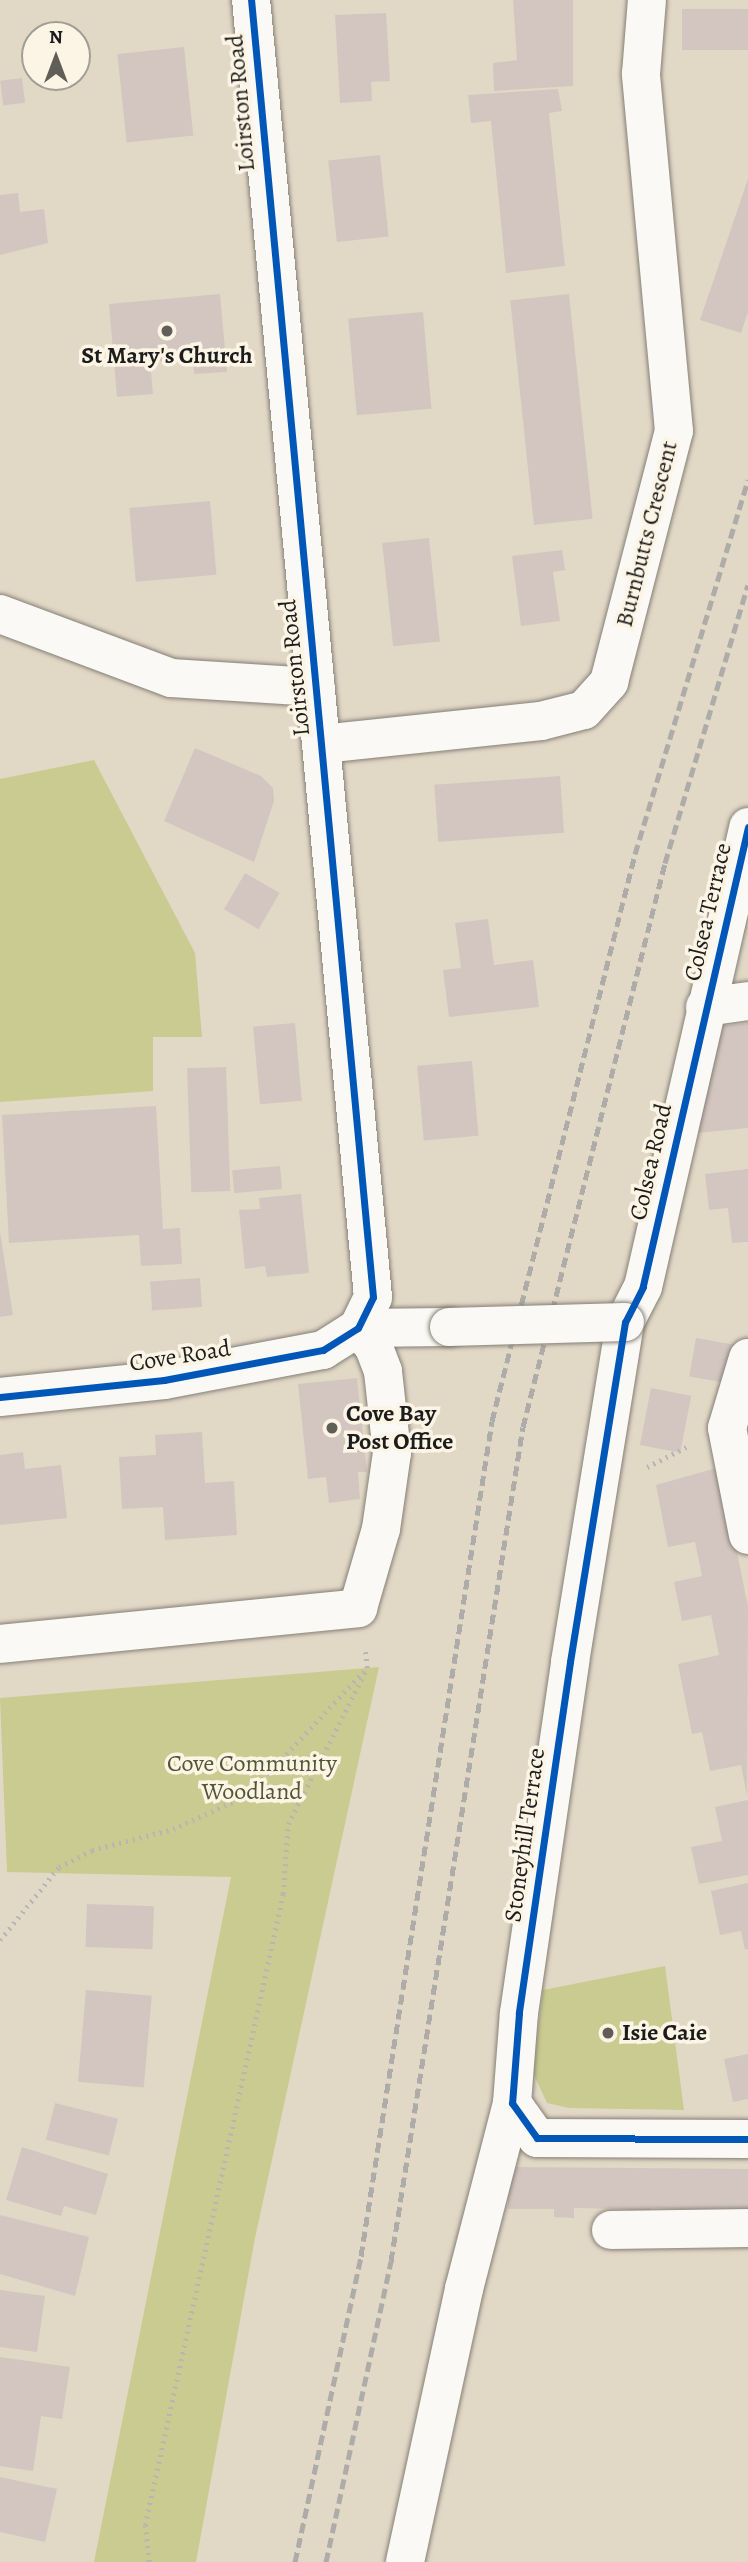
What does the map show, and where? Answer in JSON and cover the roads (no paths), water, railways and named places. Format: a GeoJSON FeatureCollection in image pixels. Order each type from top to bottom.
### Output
{"type":"FeatureCollection","features":[{"type":"Feature","properties":{"kind":"street","name":"Loirston Road"},"geometry":{"type":"LineString","coordinates":[[251,0],[374,1281],[373,1297],[358,1328]]}},
{"type":"Feature","properties":{"kind":"street","name":"Burnbutts Crescent"},"geometry":{"type":"LineString","coordinates":[[321,744],[541,721],[584,710],[608,682],[674,431],[641,74],[654,1]]}},
{"type":"Feature","properties":{"kind":"street"},"geometry":{"type":"LineString","coordinates":[[0,614],[171,678],[316,687]]}},
{"type":"Feature","properties":{"kind":"street","name":"Colsea Terrace"},"geometry":{"type":"LineString","coordinates":[[705,1007],[748,827]]}},
{"type":"Feature","properties":{"kind":"street"},"geometry":{"type":"LineString","coordinates":[[705,1007],[748,1001]]}},
{"type":"Feature","properties":{"kind":"street","name":"Colsea Road"},"geometry":{"type":"LineString","coordinates":[[625,1322],[643,1287],[705,1007]]}},
{"type":"Feature","properties":{"kind":"street"},"geometry":{"type":"LineString","coordinates":[[358,1328],[625,1322]]}},
{"type":"Feature","properties":{"kind":"street","name":"Stoneyhill Terrace"},"geometry":{"type":"LineString","coordinates":[[405,2562],[464,2290],[512,2104],[519,2014],[560,1730],[625,1322]]}},
{"type":"Feature","properties":{"kind":"street"},"geometry":{"type":"LineString","coordinates":[[0,1644],[358,1608],[381,1529],[392,1453],[383,1371],[374,1347],[358,1328]]}},
{"type":"Feature","properties":{"kind":"street","name":"Cove Road"},"geometry":{"type":"LineString","coordinates":[[0,1396],[164,1380],[310,1353],[344,1340],[358,1328]]}},
{"type":"Feature","properties":{"kind":"street"},"geometry":{"type":"LineString","coordinates":[[748,1358],[727,1428],[748,1535]]}},
{"type":"Feature","properties":{"kind":"street"},"geometry":{"type":"LineString","coordinates":[[512,2104],[537,2138],[748,2139]]}},
{"type":"Feature","properties":{"kind":"street"},"geometry":{"type":"LineString","coordinates":[[611,2230],[748,2228]]}},
{"type":"Feature","properties":{"kind":"railway"},"geometry":{"type":"LineString","coordinates":[[295,2562],[361,2256],[492,1421],[635,854],[748,480]]}},
{"type":"Feature","properties":{"kind":"railway"},"geometry":{"type":"LineString","coordinates":[[326,2562],[391,2261],[523,1427],[665,863],[748,585]]}},
{"type":"Feature","properties":{"kind":"place","name":"St Mary's Church"},"geometry":{"type":"Point","coordinates":[167,331]}},
{"type":"Feature","properties":{"kind":"place","name":"Cove Bay Post Office"},"geometry":{"type":"Point","coordinates":[332,1428]}},
{"type":"Feature","properties":{"kind":"place","name":"Isie Caie"},"geometry":{"type":"Point","coordinates":[608,2033]}},
{"type":"Feature","properties":{"kind":"park label","name":"Cove Community Woodland"},"geometry":{"type":"Point","coordinates":[252,1778]}}]}
